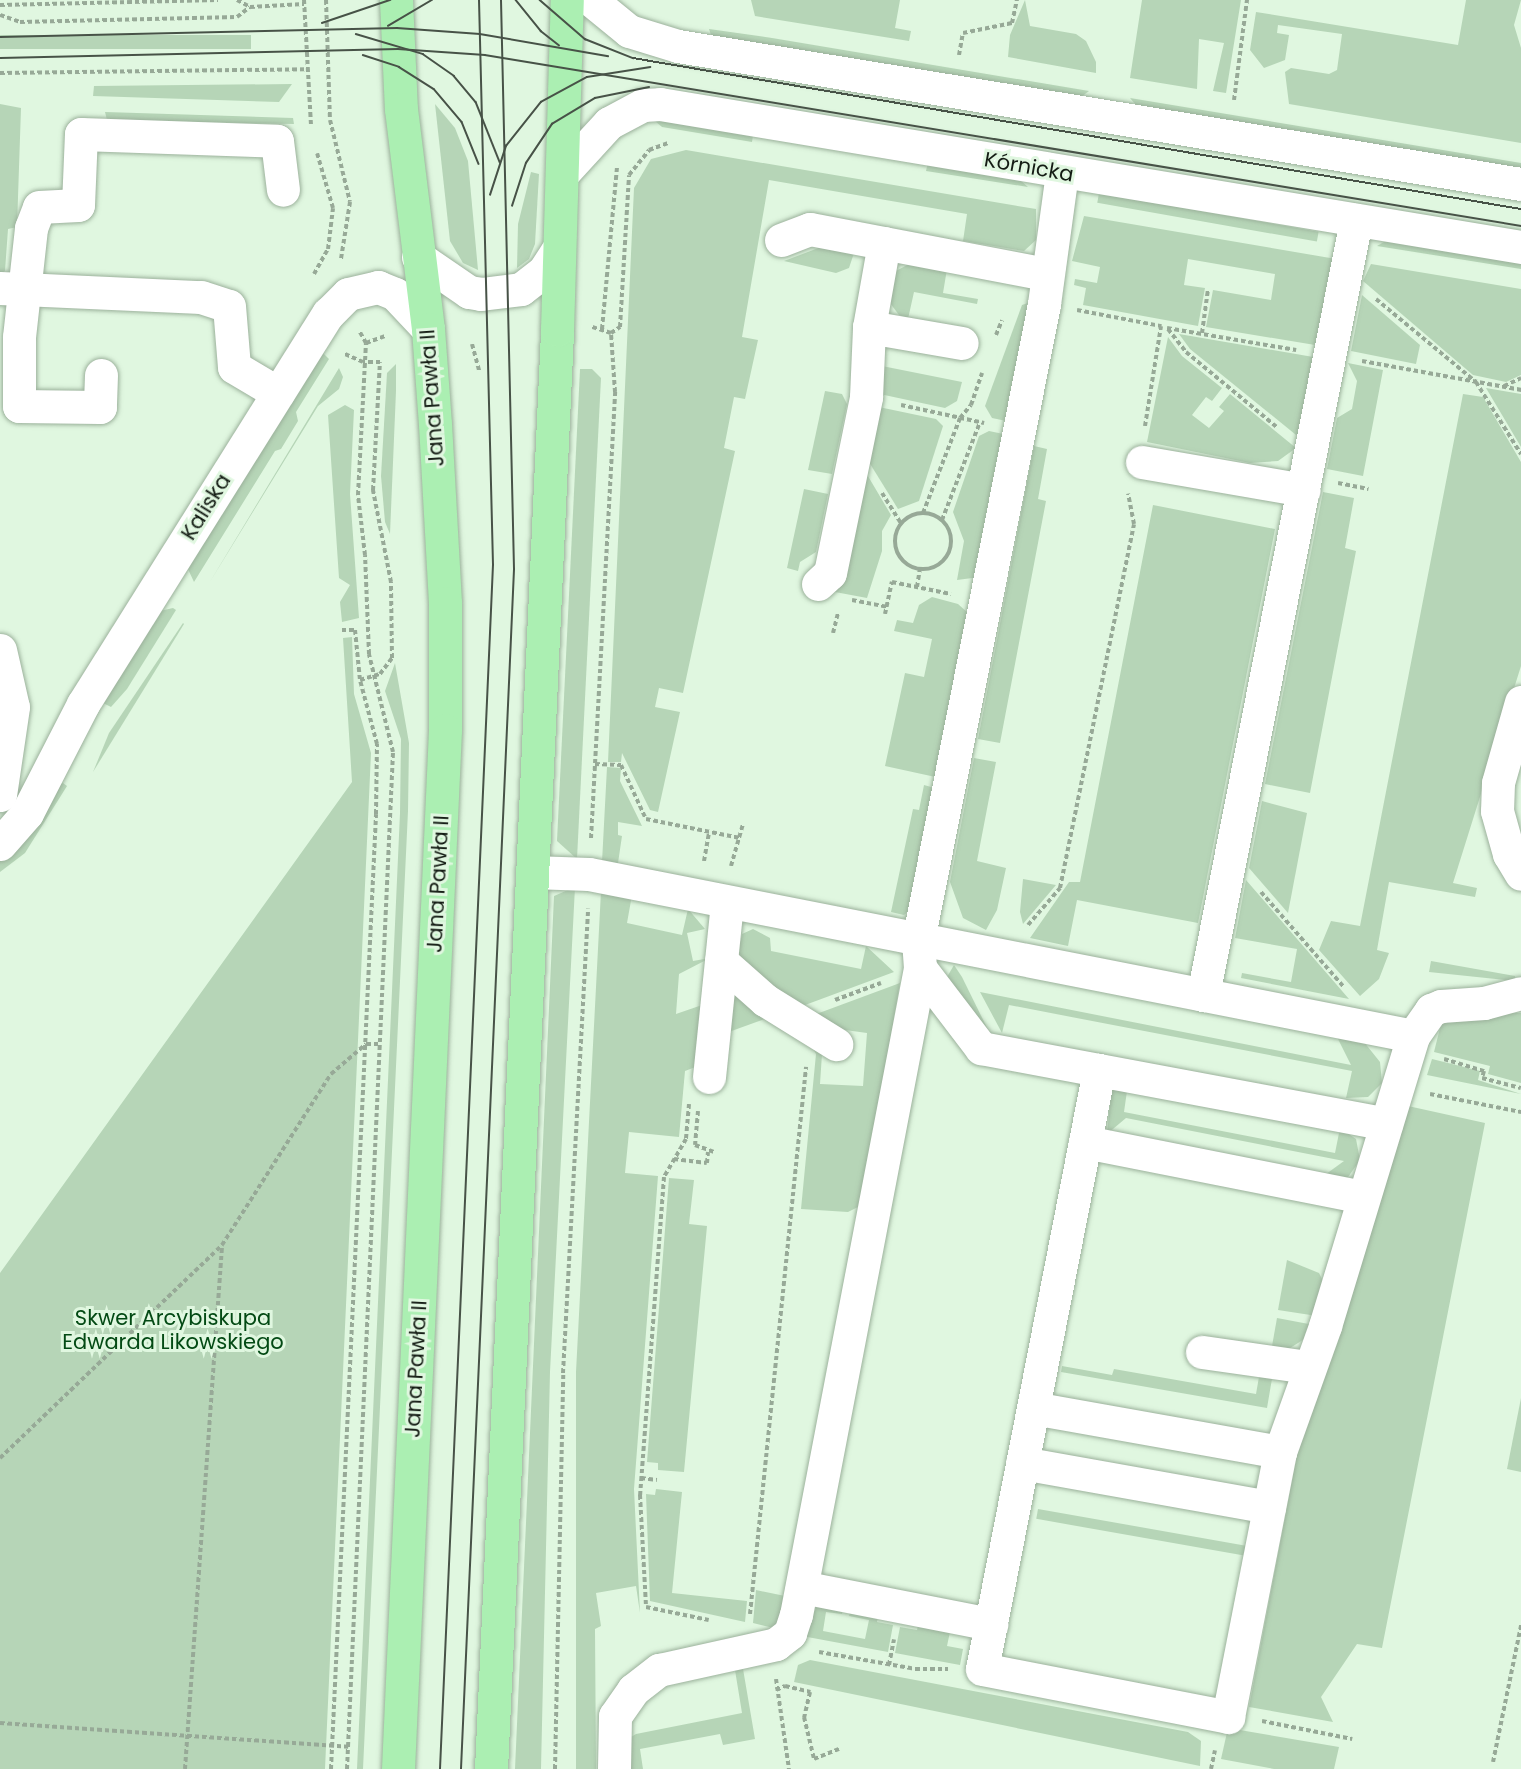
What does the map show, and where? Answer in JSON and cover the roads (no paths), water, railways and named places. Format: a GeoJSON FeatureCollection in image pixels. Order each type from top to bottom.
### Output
{"type":"FeatureCollection","features":[{"type":"Feature","properties":{"kind":"main road","name":"Jana Pawła II"},"geometry":{"type":"LineString","coordinates":[[396,0],[401,109],[428,329],[444,603],[445,730],[398,1769]]}},
{"type":"Feature","properties":{"kind":"main road"},"geometry":{"type":"LineString","coordinates":[[491,1769],[563,173],[567,0]]}},
{"type":"Feature","properties":{"kind":"street"},"geometry":{"type":"LineString","coordinates":[[591,0],[629,31],[678,46],[1521,184]]}},
{"type":"Feature","properties":{"kind":"street","name":"Kórnicka"},"geometry":{"type":"LineString","coordinates":[[563,173],[609,123],[643,105],[660,104],[1062,173],[1521,247]]}},
{"type":"Feature","properties":{"kind":"street"},"geometry":{"type":"LineString","coordinates":[[101,375],[100,407],[19,406],[12,288],[39,207],[78,205],[81,134],[278,141],[283,189]]}},
{"type":"Feature","properties":{"kind":"street"},"geometry":{"type":"LineString","coordinates":[[614,1769],[615,1716],[633,1690],[658,1670],[776,1644],[790,1633],[802,1587],[1019,430],[1037,282],[1062,173]]}},
{"type":"Feature","properties":{"kind":"street"},"geometry":{"type":"LineString","coordinates":[[1203,995],[1356,220]]}},
{"type":"Feature","properties":{"kind":"street"},"geometry":{"type":"LineString","coordinates":[[781,240],[810,229],[884,243],[1037,282]]}},
{"type":"Feature","properties":{"kind":"street"},"geometry":{"type":"LineString","coordinates":[[818,584],[830,573],[867,397],[869,327],[884,243]]}},
{"type":"Feature","properties":{"kind":"street"},"geometry":{"type":"LineString","coordinates":[[418,257],[469,292],[481,294],[520,289],[544,271],[559,248]]}},
{"type":"Feature","properties":{"kind":"street","name":"Kaliska"},"geometry":{"type":"LineString","coordinates":[[0,844],[27,813],[83,704],[328,314],[348,294],[378,287],[394,294],[428,329]]}},
{"type":"Feature","properties":{"kind":"street"},"geometry":{"type":"LineString","coordinates":[[12,288],[201,297],[229,306],[234,367],[278,393]]}},
{"type":"Feature","properties":{"kind":"street"},"geometry":{"type":"LineString","coordinates":[[869,327],[962,343]]}},
{"type":"Feature","properties":{"kind":"street"},"geometry":{"type":"LineString","coordinates":[[1138,459],[1304,490]]}},
{"type":"Feature","properties":{"kind":"street"},"geometry":{"type":"LineString","coordinates":[[0,650],[13,707],[0,795]]}},
{"type":"Feature","properties":{"kind":"street"},"geometry":{"type":"LineString","coordinates":[[1521,702],[1500,774],[1497,811],[1509,854],[1521,874]]}},
{"type":"Feature","properties":{"kind":"street"},"geometry":{"type":"LineString","coordinates":[[0,830],[27,813]]}},
{"type":"Feature","properties":{"kind":"street"},"geometry":{"type":"LineString","coordinates":[[532,873],[589,874],[727,902],[919,954],[999,956],[1203,995],[1411,1042]]}},
{"type":"Feature","properties":{"kind":"street"},"geometry":{"type":"LineString","coordinates":[[705,1077],[727,902]]}},
{"type":"Feature","properties":{"kind":"street"},"geometry":{"type":"LineString","coordinates":[[919,954],[981,1048],[1386,1124]]}},
{"type":"Feature","properties":{"kind":"street"},"geometry":{"type":"LineString","coordinates":[[721,961],[822,1049]]}},
{"type":"Feature","properties":{"kind":"street"},"geometry":{"type":"LineString","coordinates":[[1099,1070],[982,1669],[1228,1717],[1280,1452],[1411,1042],[1431,1010],[1441,1006],[1495,1001],[1521,993]]}},
{"type":"Feature","properties":{"kind":"street"},"geometry":{"type":"LineString","coordinates":[[1085,1142],[1363,1197]]}},
{"type":"Feature","properties":{"kind":"street"},"geometry":{"type":"LineString","coordinates":[[1202,1352],[1307,1367]]}},
{"type":"Feature","properties":{"kind":"street"},"geometry":{"type":"LineString","coordinates":[[1033,1408],[1280,1452]]}},
{"type":"Feature","properties":{"kind":"street"},"geometry":{"type":"LineString","coordinates":[[1022,1463],[1269,1507]]}},
{"type":"Feature","properties":{"kind":"street"},"geometry":{"type":"LineString","coordinates":[[802,1587],[991,1624]]}},
{"type":"Feature","properties":{"kind":"tram line"},"geometry":{"type":"LineString","coordinates":[[322,23],[390,0]]}},
{"type":"Feature","properties":{"kind":"tram line"},"geometry":{"type":"LineString","coordinates":[[388,26],[432,0]]}},
{"type":"Feature","properties":{"kind":"tram line"},"geometry":{"type":"LineString","coordinates":[[440,1769],[493,565],[479,0]]}},
{"type":"Feature","properties":{"kind":"tram line"},"geometry":{"type":"LineString","coordinates":[[461,1769],[514,569],[501,0]]}},
{"type":"Feature","properties":{"kind":"tram line"},"geometry":{"type":"LineString","coordinates":[[516,0],[541,31],[559,45]]}},
{"type":"Feature","properties":{"kind":"tram line"},"geometry":{"type":"LineString","coordinates":[[540,0],[585,39],[633,58],[1521,209]]}},
{"type":"Feature","properties":{"kind":"tram line"},"geometry":{"type":"LineString","coordinates":[[0,37],[397,28],[480,34],[608,56]]}},
{"type":"Feature","properties":{"kind":"tram line"},"geometry":{"type":"LineString","coordinates":[[356,34],[423,54],[454,76],[476,102],[500,162]]}},
{"type":"Feature","properties":{"kind":"tram line"},"geometry":{"type":"LineString","coordinates":[[0,58],[398,49],[485,55],[1521,226]]}},
{"type":"Feature","properties":{"kind":"tram line"},"geometry":{"type":"LineString","coordinates":[[363,55],[399,67],[434,89],[462,122],[479,164]]}},
{"type":"Feature","properties":{"kind":"tram line"},"geometry":{"type":"LineString","coordinates":[[490,195],[506,146],[541,102],[587,77],[650,67]]}},
{"type":"Feature","properties":{"kind":"tram line"},"geometry":{"type":"LineString","coordinates":[[512,206],[526,163],[552,124],[595,98],[649,87]]}},
{"type":"Feature","properties":{"kind":"park label","name":"Skwer Arcybiskupa Edwarda Likowskiego"},"geometry":{"type":"Point","coordinates":[173,1330]}}]}
